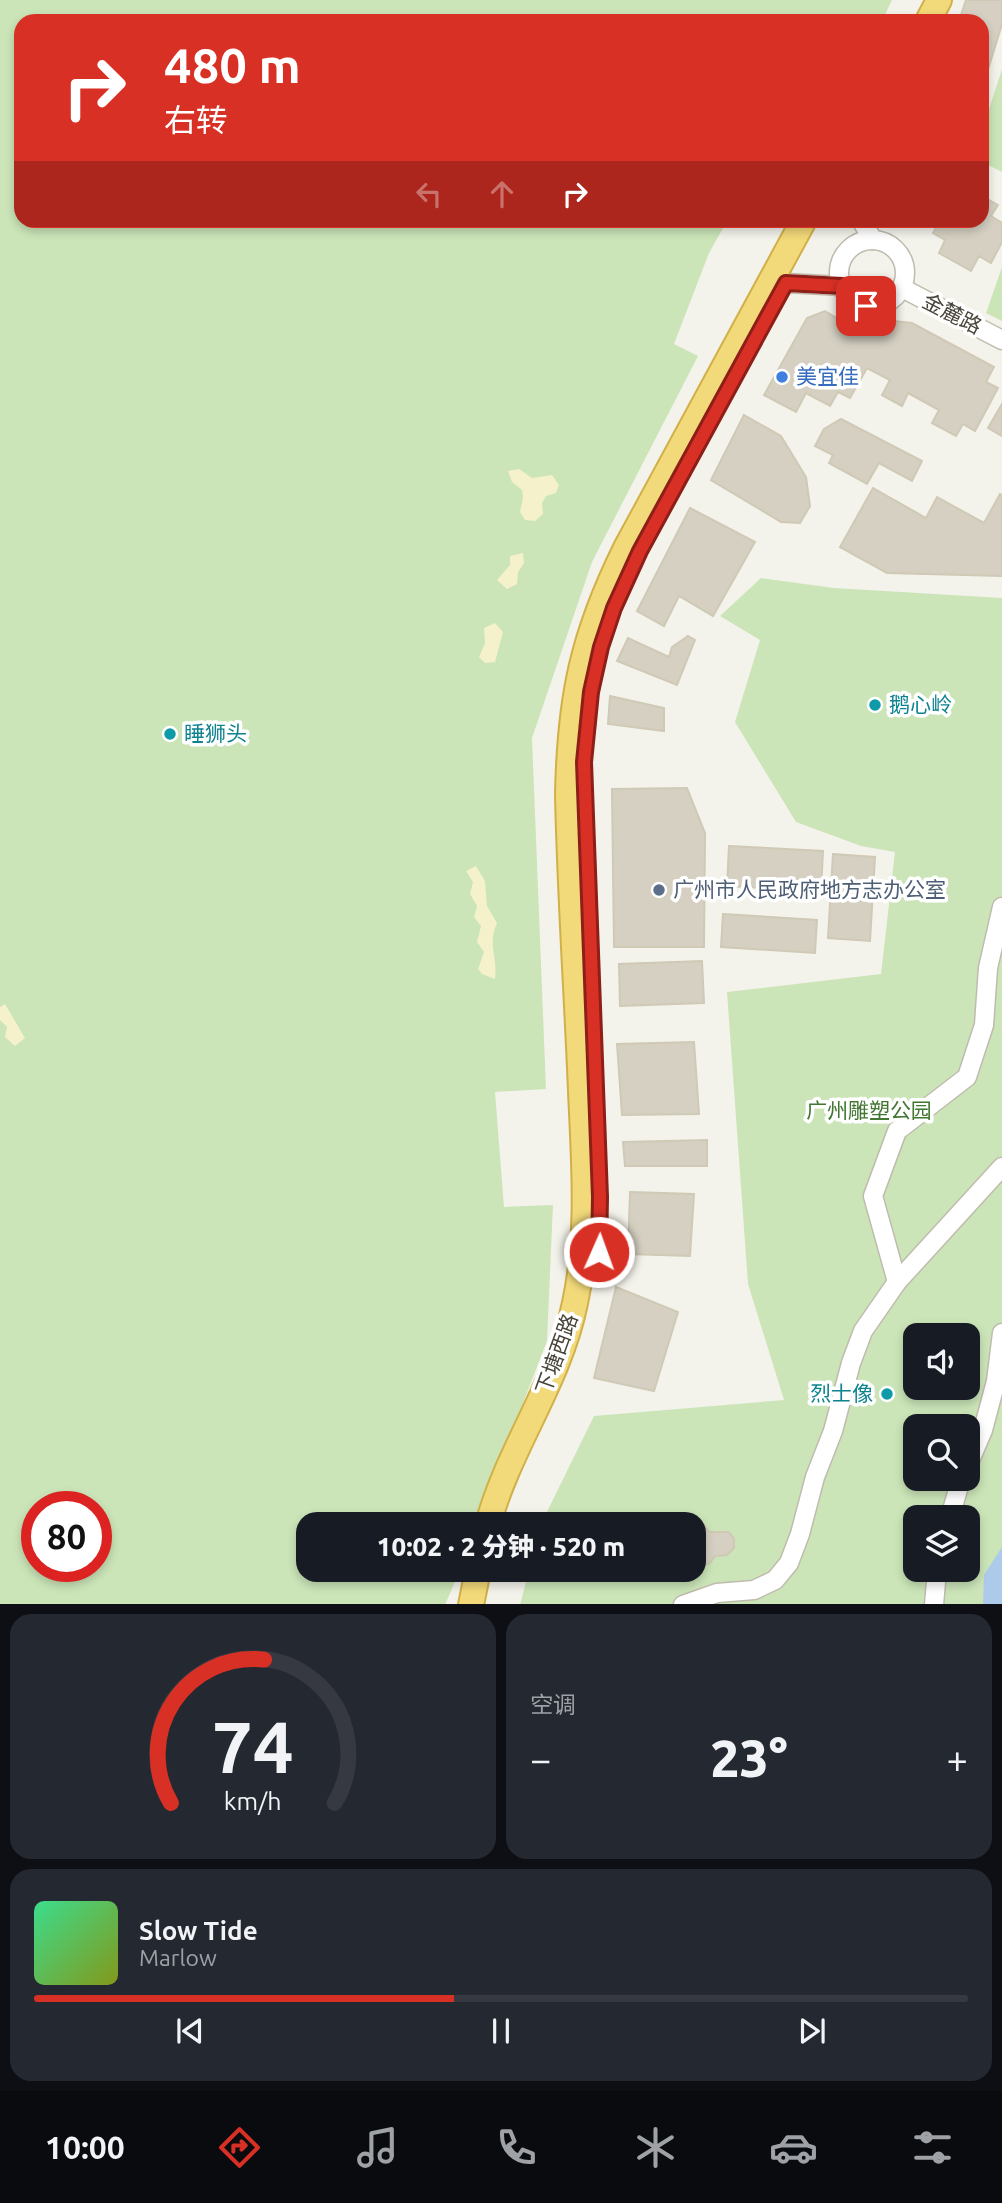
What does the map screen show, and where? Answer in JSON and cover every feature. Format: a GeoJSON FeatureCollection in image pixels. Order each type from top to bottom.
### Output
{"type":"FeatureCollection","features":[{"type":"Feature","properties":{"kind":"highway","name":"下塘西路"},"geometry":{"type":"LineString","coordinates":[[492,1512],[507,1469],[563,1350],[583,1257],[584,1174],[568,794],[570,734],[581,662],[602,597],[626,548],[800,228]]}},
{"type":"Feature","properties":{"kind":"highway","name":"下塘西路"},"geometry":{"type":"LineString","coordinates":[[509,1512],[525,1467],[576,1356],[589,1315],[597,1273],[600,1197],[584,762],[588,711],[595,671],[611,617],[636,559],[816,228]]}},
{"type":"Feature","properties":{"kind":"highway"},"geometry":{"type":"LineString","coordinates":[[471,1604],[476,1582]]}},
{"type":"Feature","properties":{"kind":"highway"},"geometry":{"type":"LineString","coordinates":[[488,1604],[491,1582]]}},
{"type":"Feature","properties":{"kind":"street"},"geometry":{"type":"LineString","coordinates":[[866,228],[873,240]]}},
{"type":"Feature","properties":{"kind":"street"},"geometry":{"type":"LineString","coordinates":[[873,240],[894,248],[901,257],[904,267],[902,288],[887,303],[866,306],[856,302],[842,286],[840,264],[853,247],[863,242],[873,240]]}},
{"type":"Feature","properties":{"kind":"street"},"geometry":{"type":"LineString","coordinates":[[786,283],[842,286]]}},
{"type":"Feature","properties":{"kind":"street","name":"金麓路"},"geometry":{"type":"LineString","coordinates":[[902,288],[1002,340]]}},
{"type":"Feature","properties":{"kind":"street"},"geometry":{"type":"LineString","coordinates":[[897,1282],[873,1196],[897,1131],[967,1076],[984,1025],[988,968],[1002,907]]}},
{"type":"Feature","properties":{"kind":"street"},"geometry":{"type":"LineString","coordinates":[[686,1604],[717,1593],[754,1590],[775,1580],[789,1563],[863,1331],[897,1282],[1002,1167]]}},
{"type":"Feature","properties":{"kind":"street"},"geometry":{"type":"LineString","coordinates":[[980,1437],[996,1381],[1002,1333]]}},
{"type":"Feature","properties":{"kind":"street"},"geometry":{"type":"LineString","coordinates":[[934,1604],[936,1582]]}},
{"type":"Feature","properties":{"kind":"green space"},"geometry":{"type":"Polygon","coordinates":[[[0,0],[892,0],[885,14],[14,14],[14,228],[723,228],[709,253],[674,344],[698,356],[592,562],[532,738],[546,1089],[495,1092],[504,1207],[553,1205],[547,1341],[481,1512],[296,1512],[296,1582],[455,1582],[445,1604],[0,1604],[0,0]]]}},
{"type":"Feature","properties":{"kind":"green space"},"geometry":{"type":"Polygon","coordinates":[[[1002,69],[1002,172],[989,166],[989,109],[1002,69]]]}},
{"type":"Feature","properties":{"kind":"green space"},"geometry":{"type":"Polygon","coordinates":[[[1002,267],[1002,321],[986,313],[1002,267]]]}},
{"type":"Feature","properties":{"kind":"green space","name":"广州雕塑公园"},"geometry":{"type":"Polygon","coordinates":[[[761,578],[834,588],[1002,598],[1002,1604],[520,1604],[526,1582],[706,1582],[706,1512],[547,1512],[594,1416],[784,1400],[748,1284],[727,992],[881,974],[895,852],[861,846],[796,822],[735,722],[760,640],[720,616],[761,578]]]}},
{"type":"Feature","properties":{"kind":"sand"},"geometry":{"type":"Polygon","coordinates":[[[519,469],[532,478],[552,475],[559,485],[556,493],[546,496],[542,503],[543,514],[535,521],[525,520],[520,512],[522,490],[512,482],[508,471],[519,469]]]}},
{"type":"Feature","properties":{"kind":"sand"},"geometry":{"type":"Polygon","coordinates":[[[523,553],[524,563],[518,572],[517,584],[507,589],[497,580],[510,565],[510,556],[523,553]]]}},
{"type":"Feature","properties":{"kind":"sand"},"geometry":{"type":"Polygon","coordinates":[[[495,623],[503,632],[495,662],[485,663],[479,657],[485,643],[484,628],[495,623]]]}},
{"type":"Feature","properties":{"kind":"sand"},"geometry":{"type":"Polygon","coordinates":[[[476,866],[485,881],[487,906],[497,923],[493,938],[495,979],[482,974],[478,969],[484,952],[477,942],[481,926],[474,917],[477,906],[470,894],[473,882],[466,871],[476,866]]]}},
{"type":"Feature","properties":{"kind":"sand"},"geometry":{"type":"Polygon","coordinates":[[[5,1004],[25,1038],[15,1046],[5,1037],[7,1027],[0,1020],[0,1007],[5,1004]]]}},
{"type":"Feature","properties":{"kind":"water"},"geometry":{"type":"Polygon","coordinates":[[[1002,1547],[1002,1604],[983,1604],[984,1575],[1002,1547]]]}},
{"type":"Feature","properties":{"kind":"building"},"geometry":{"type":"Polygon","coordinates":[[[966,0],[1002,0],[1002,24],[989,66],[989,14],[961,14],[966,0]]]}},
{"type":"Feature","properties":{"kind":"building"},"geometry":{"type":"Polygon","coordinates":[[[989,200],[998,205],[991,216],[1002,223],[1002,242],[991,263],[979,256],[971,271],[939,253],[945,240],[933,233],[936,228],[989,228],[989,200]]]}},
{"type":"Feature","properties":{"kind":"building"},"geometry":{"type":"Polygon","coordinates":[[[825,311],[845,323],[868,329],[894,321],[912,323],[994,367],[986,382],[998,388],[975,431],[963,424],[956,436],[932,423],[939,410],[908,393],[902,406],[882,395],[890,380],[867,368],[850,398],[838,392],[830,406],[806,393],[796,412],[764,395],[807,318],[825,311]]]}},
{"type":"Feature","properties":{"kind":"building"},"geometry":{"type":"Polygon","coordinates":[[[1002,404],[1002,436],[988,428],[1002,404]]]}},
{"type":"Feature","properties":{"kind":"building"},"geometry":{"type":"Polygon","coordinates":[[[744,415],[781,436],[806,477],[810,506],[800,523],[781,522],[711,480],[744,415]]]}},
{"type":"Feature","properties":{"kind":"building"},"geometry":{"type":"Polygon","coordinates":[[[841,419],[922,461],[912,481],[879,463],[867,484],[829,463],[833,455],[815,446],[824,429],[841,419]]]}},
{"type":"Feature","properties":{"kind":"building"},"geometry":{"type":"Polygon","coordinates":[[[873,488],[926,518],[937,497],[984,523],[1000,494],[1002,495],[1002,576],[887,573],[840,547],[873,488]]]}},
{"type":"Feature","properties":{"kind":"building"},"geometry":{"type":"Polygon","coordinates":[[[690,508],[755,542],[713,616],[679,596],[664,626],[637,611],[690,508]]]}},
{"type":"Feature","properties":{"kind":"building"},"geometry":{"type":"Polygon","coordinates":[[[688,636],[695,640],[677,685],[617,661],[628,638],[669,657],[672,647],[688,636]]]}},
{"type":"Feature","properties":{"kind":"building"},"geometry":{"type":"Polygon","coordinates":[[[610,696],[664,708],[664,731],[608,724],[610,696]]]}},
{"type":"Feature","properties":{"kind":"building","name":"广州市人民政府地方志办公室"},"geometry":{"type":"Polygon","coordinates":[[[687,788],[705,833],[704,947],[614,947],[612,789],[687,788]]]}},
{"type":"Feature","properties":{"kind":"building"},"geometry":{"type":"Polygon","coordinates":[[[729,846],[823,851],[821,891],[727,886],[729,846]]]}},
{"type":"Feature","properties":{"kind":"building"},"geometry":{"type":"Polygon","coordinates":[[[833,854],[875,857],[870,941],[828,938],[833,854]]]}},
{"type":"Feature","properties":{"kind":"building"},"geometry":{"type":"Polygon","coordinates":[[[723,914],[817,920],[815,953],[721,947],[723,914]]]}},
{"type":"Feature","properties":{"kind":"building"},"geometry":{"type":"Polygon","coordinates":[[[702,961],[704,1003],[620,1006],[619,964],[702,961]]]}},
{"type":"Feature","properties":{"kind":"building"},"geometry":{"type":"Polygon","coordinates":[[[694,1042],[699,1114],[622,1115],[617,1044],[694,1042]]]}},
{"type":"Feature","properties":{"kind":"building"},"geometry":{"type":"Polygon","coordinates":[[[707,1140],[707,1166],[625,1166],[623,1142],[707,1140]]]}},
{"type":"Feature","properties":{"kind":"building"},"geometry":{"type":"Polygon","coordinates":[[[630,1192],[694,1194],[690,1256],[628,1254],[630,1192]]]}},
{"type":"Feature","properties":{"kind":"building"},"geometry":{"type":"Polygon","coordinates":[[[616,1287],[678,1312],[654,1391],[594,1378],[616,1287]]]}},
{"type":"Feature","properties":{"kind":"building"},"geometry":{"type":"Polygon","coordinates":[[[706,1528],[709,1532],[729,1532],[734,1539],[734,1548],[727,1555],[715,1556],[709,1564],[706,1564],[706,1528]]]}},
{"type":"Feature","properties":{"kind":"place","name":"美宜佳"},"geometry":{"type":"Point","coordinates":[782,377]}},
{"type":"Feature","properties":{"kind":"place","name":"鹅心岭"},"geometry":{"type":"Point","coordinates":[875,705]}},
{"type":"Feature","properties":{"kind":"place","name":"睡狮头"},"geometry":{"type":"Point","coordinates":[170,734]}},
{"type":"Feature","properties":{"kind":"place","name":"广州市人民政府地方志办公室"},"geometry":{"type":"Point","coordinates":[659,890]}},
{"type":"Feature","properties":{"kind":"place","name":"烈士像"},"geometry":{"type":"Point","coordinates":[887,1394]}},
{"type":"Feature","properties":{"kind":"route"},"geometry":{"type":"LineString","coordinates":[[599,1252],[600,1197],[584,762],[588,711],[601,647],[614,608],[640,551],[786,283],[842,286],[856,302],[866,306]]}}]}
